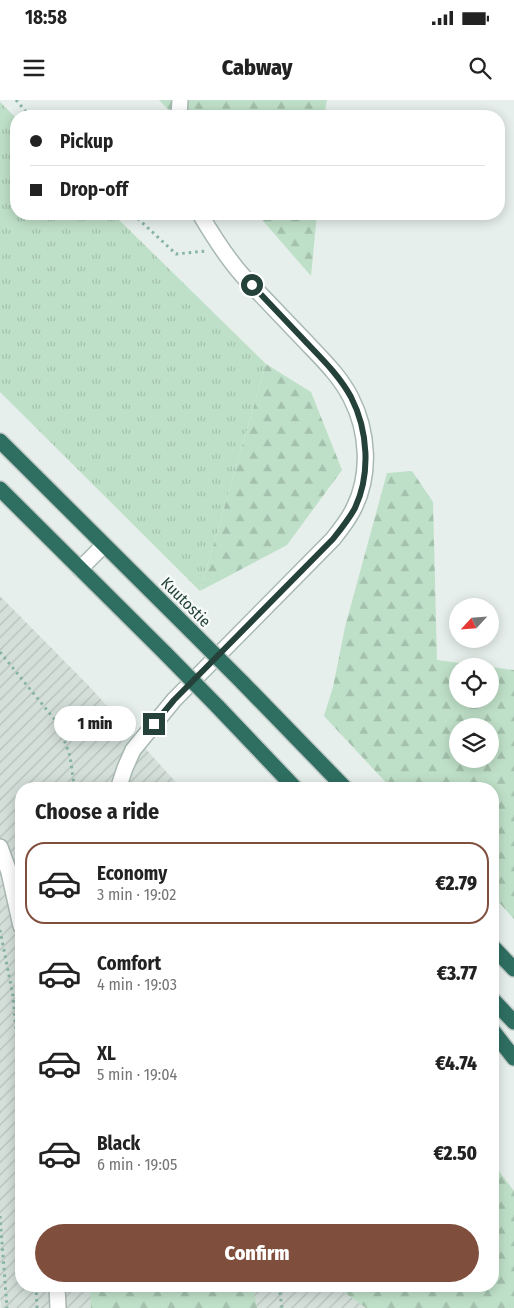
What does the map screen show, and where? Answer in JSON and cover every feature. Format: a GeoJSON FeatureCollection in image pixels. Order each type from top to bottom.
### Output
{"type":"FeatureCollection","features":[{"type":"Feature","properties":{"kind":"highway","name":"Kuutostie"},"geometry":{"type":"LineString","coordinates":[[0,441],[242,682],[339,782]]}},
{"type":"Feature","properties":{"kind":"highway"},"geometry":{"type":"LineString","coordinates":[[0,489],[166,654],[289,782]]}},
{"type":"Feature","properties":{"kind":"highway"},"geometry":{"type":"LineString","coordinates":[[217,706],[282,782]]}},
{"type":"Feature","properties":{"kind":"highway"},"geometry":{"type":"LineString","coordinates":[[499,953],[514,969]]}},
{"type":"Feature","properties":{"kind":"highway"},"geometry":{"type":"LineString","coordinates":[[499,1006],[514,1022]]}},
{"type":"Feature","properties":{"kind":"highway"},"geometry":{"type":"LineString","coordinates":[[499,1039],[514,1058]]}},
{"type":"Feature","properties":{"kind":"street"},"geometry":{"type":"LineString","coordinates":[[120,782],[134,750],[174,700],[337,534],[355,507],[366,468],[361,421],[341,381],[241,274],[216,241],[204,220]]}},
{"type":"Feature","properties":{"kind":"street"},"geometry":{"type":"LineString","coordinates":[[80,569],[104,545]]}},
{"type":"Feature","properties":{"kind":"street"},"geometry":{"type":"LineString","coordinates":[[0,847],[15,901]]}},
{"type":"Feature","properties":{"kind":"street"},"geometry":{"type":"LineString","coordinates":[[57,1292],[58,1308]]}},
{"type":"Feature","properties":{"kind":"path"},"geometry":{"type":"LineString","coordinates":[[16,100],[25,110]]}},
{"type":"Feature","properties":{"kind":"path"},"geometry":{"type":"LineString","coordinates":[[139,220],[176,254],[212,250]]}},
{"type":"Feature","properties":{"kind":"path"},"geometry":{"type":"LineString","coordinates":[[0,652],[55,720],[70,756],[74,782]]}},
{"type":"Feature","properties":{"kind":"path"},"geometry":{"type":"LineString","coordinates":[[0,930],[13,996],[15,1020]]}},
{"type":"Feature","properties":{"kind":"path"},"geometry":{"type":"LineString","coordinates":[[0,1216],[8,1308]]}},
{"type":"Feature","properties":{"kind":"path"},"geometry":{"type":"LineString","coordinates":[[36,1292],[37,1308]]}},
{"type":"Feature","properties":{"kind":"path"},"geometry":{"type":"LineString","coordinates":[[280,1292],[282,1308]]}},
{"type":"Feature","properties":{"kind":"shaded area"},"geometry":{"type":"Polygon","coordinates":[[[0,596],[88,685],[176,782],[15,782],[15,1292],[343,1292],[366,1308],[1,1308],[0,596]]]}},
{"type":"Feature","properties":{"kind":"green space"},"geometry":{"type":"Polygon","coordinates":[[[159,100],[327,100],[325,110],[168,110],[159,100]]]}},
{"type":"Feature","properties":{"kind":"green space"},"geometry":{"type":"Polygon","coordinates":[[[0,102],[10,112],[10,220],[119,220],[266,364],[200,591],[0,392],[0,102]]]}},
{"type":"Feature","properties":{"kind":"green space"},"geometry":{"type":"Polygon","coordinates":[[[262,220],[316,220],[311,276],[262,220]]]}},
{"type":"Feature","properties":{"kind":"green space"},"geometry":{"type":"Polygon","coordinates":[[[266,364],[311,392],[342,470],[287,545],[200,591],[266,364]]]}},
{"type":"Feature","properties":{"kind":"green space"},"geometry":{"type":"Polygon","coordinates":[[[412,471],[433,502],[437,660],[449,662],[449,708],[499,708],[499,668],[514,670],[514,919],[499,903],[499,782],[385,782],[324,716],[333,687],[345,627],[387,473],[412,471]]]}},
{"type":"Feature","properties":{"kind":"green space"},"geometry":{"type":"Polygon","coordinates":[[[499,1171],[514,1191],[514,1308],[366,1308],[343,1292],[499,1292],[499,1171]]]}},
{"type":"Feature","properties":{"kind":"green space"},"geometry":{"type":"Polygon","coordinates":[[[90,1292],[254,1292],[257,1308],[91,1308],[90,1292]]]}},
{"type":"Feature","properties":{"kind":"route"},"geometry":{"type":"LineString","coordinates":[[154,724],[174,700],[333,539],[355,507],[366,468],[361,421],[341,381],[252,285]]}}]}
